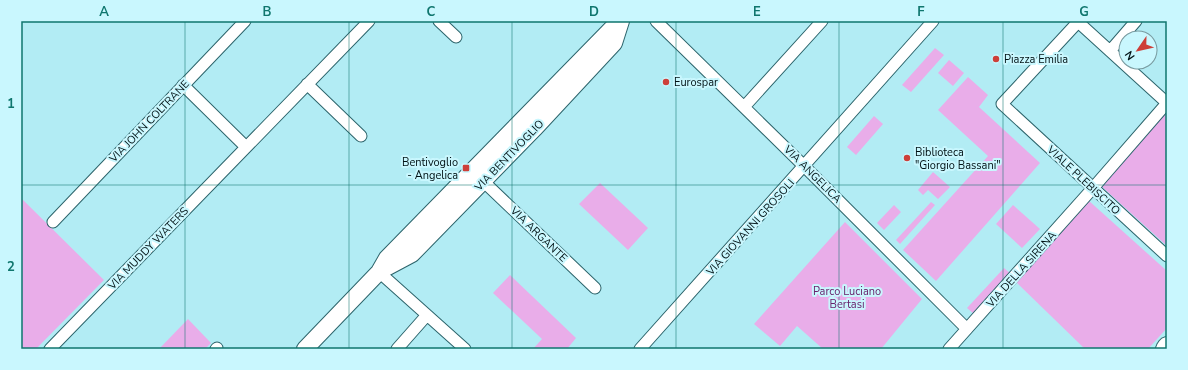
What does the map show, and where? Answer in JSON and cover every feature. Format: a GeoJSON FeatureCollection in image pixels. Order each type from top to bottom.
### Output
{"type":"FeatureCollection","features":[{"type":"Feature","properties":{"kind":"street","name":"VIA JOHN COLTRANE"},"geometry":{"type":"LineString","coordinates":[[53,222],[182,85],[245,21]]}},
{"type":"Feature","properties":{"kind":"street","name":"VIA MUDDY WATERS"},"geometry":{"type":"LineString","coordinates":[[50,349],[369,21]]}},
{"type":"Feature","properties":{"kind":"street"},"geometry":{"type":"LineString","coordinates":[[439,21],[456,37]]}},
{"type":"Feature","properties":{"kind":"street","name":"VIA BENTIVOGLIO"},"geometry":{"type":"LineString","coordinates":[[304,349],[379,272],[387,258],[568,72],[620,21]]}},
{"type":"Feature","properties":{"kind":"street","name":"VIA BENTIVOGLIO"},"geometry":{"type":"LineString","coordinates":[[379,272],[412,254],[573,88],[614,43],[620,21]]}},
{"type":"Feature","properties":{"kind":"street","name":"VIA ANGELICA"},"geometry":{"type":"LineString","coordinates":[[656,21],[967,329]]}},
{"type":"Feature","properties":{"kind":"street"},"geometry":{"type":"LineString","coordinates":[[744,107],[822,21]]}},
{"type":"Feature","properties":{"kind":"street","name":"VIA GIOVANNI GROSOLI"},"geometry":{"type":"LineString","coordinates":[[640,349],[933,21]]}},
{"type":"Feature","properties":{"kind":"street"},"geometry":{"type":"LineString","coordinates":[[1110,51],[1136,21]]}},
{"type":"Feature","properties":{"kind":"street"},"geometry":{"type":"LineString","coordinates":[[1078,22],[1167,103]]}},
{"type":"Feature","properties":{"kind":"street","name":"VIALE PLEBISCITO"},"geometry":{"type":"LineString","coordinates":[[1078,22],[1002,104],[1167,256]]}},
{"type":"Feature","properties":{"kind":"street"},"geometry":{"type":"LineString","coordinates":[[555,86],[573,88],[568,72]]}},
{"type":"Feature","properties":{"kind":"street"},"geometry":{"type":"LineString","coordinates":[[307,84],[361,136]]}},
{"type":"Feature","properties":{"kind":"street"},"geometry":{"type":"LineString","coordinates":[[182,85],[246,147]]}},
{"type":"Feature","properties":{"kind":"street","name":"VIA DELLA SIRENA"},"geometry":{"type":"LineString","coordinates":[[949,349],[1167,103]]}},
{"type":"Feature","properties":{"kind":"street","name":"VIA ARGANTE"},"geometry":{"type":"LineString","coordinates":[[483,181],[595,288]]}},
{"type":"Feature","properties":{"kind":"street"},"geometry":{"type":"LineString","coordinates":[[379,272],[466,349]]}},
{"type":"Feature","properties":{"kind":"street"},"geometry":{"type":"LineString","coordinates":[[397,349],[427,315]]}},
{"type":"Feature","properties":{"kind":"green space"},"geometry":{"type":"Polygon","coordinates":[[[935,48],[944,55],[911,92],[902,85],[935,48]]]}},
{"type":"Feature","properties":{"kind":"green space"},"geometry":{"type":"Polygon","coordinates":[[[949,60],[964,73],[953,86],[938,73],[949,60]]]}},
{"type":"Feature","properties":{"kind":"green space"},"geometry":{"type":"Polygon","coordinates":[[[968,77],[988,95],[979,107],[1040,163],[936,281],[903,250],[988,156],[938,110],[968,77]]]}},
{"type":"Feature","properties":{"kind":"green space"},"geometry":{"type":"Polygon","coordinates":[[[1167,110],[1167,246],[1100,185],[1167,110]]]}},
{"type":"Feature","properties":{"kind":"green space"},"geometry":{"type":"Polygon","coordinates":[[[874,116],[883,124],[856,155],[847,147],[874,116]]]}},
{"type":"Feature","properties":{"kind":"green space"},"geometry":{"type":"Polygon","coordinates":[[[933,172],[950,187],[938,199],[928,190],[923,195],[918,190],[933,172]]]}},
{"type":"Feature","properties":{"kind":"green space"},"geometry":{"type":"Polygon","coordinates":[[[600,183],[648,228],[628,250],[579,204],[600,183]]]}},
{"type":"Feature","properties":{"kind":"green space"},"geometry":{"type":"Polygon","coordinates":[[[21,198],[104,280],[36,349],[21,349],[21,198]]]}},
{"type":"Feature","properties":{"kind":"green space"},"geometry":{"type":"Polygon","coordinates":[[[1088,200],[1167,271],[1167,328],[1148,349],[1085,349],[1016,282],[1088,200]]]}},
{"type":"Feature","properties":{"kind":"green space"},"geometry":{"type":"Polygon","coordinates":[[[931,202],[935,205],[900,244],[896,240],[931,202]]]}},
{"type":"Feature","properties":{"kind":"green space"},"geometry":{"type":"Polygon","coordinates":[[[894,205],[901,212],[884,230],[877,223],[894,205]]]}},
{"type":"Feature","properties":{"kind":"green space"},"geometry":{"type":"Polygon","coordinates":[[[1013,205],[1040,229],[1022,248],[996,224],[1013,205]]]}},
{"type":"Feature","properties":{"kind":"green space","name":"Parco Luciano Bertasi"},"geometry":{"type":"Polygon","coordinates":[[[845,222],[922,299],[881,349],[823,349],[797,326],[780,346],[754,324],[845,222]]]}},
{"type":"Feature","properties":{"kind":"green space"},"geometry":{"type":"Polygon","coordinates":[[[1004,268],[1011,274],[974,314],[967,308],[1004,268]]]}},
{"type":"Feature","properties":{"kind":"green space"},"geometry":{"type":"Polygon","coordinates":[[[510,275],[576,338],[567,349],[533,349],[542,339],[493,293],[510,275]]]}},
{"type":"Feature","properties":{"kind":"green space"},"geometry":{"type":"Polygon","coordinates":[[[188,319],[211,343],[205,349],[159,349],[188,319]]]}},
{"type":"Feature","properties":{"kind":"place","name":"Piazza Emilia"},"geometry":{"type":"Point","coordinates":[996,59]}},
{"type":"Feature","properties":{"kind":"place","name":"Eurospar"},"geometry":{"type":"Point","coordinates":[666,82]}},
{"type":"Feature","properties":{"kind":"place","name":"Biblioteca \"Giorgio Bassani\""},"geometry":{"type":"Point","coordinates":[907,158]}},
{"type":"Feature","properties":{"kind":"place","name":"Bentivoglio - Angelica"},"geometry":{"type":"Point","coordinates":[466,168]}}]}
